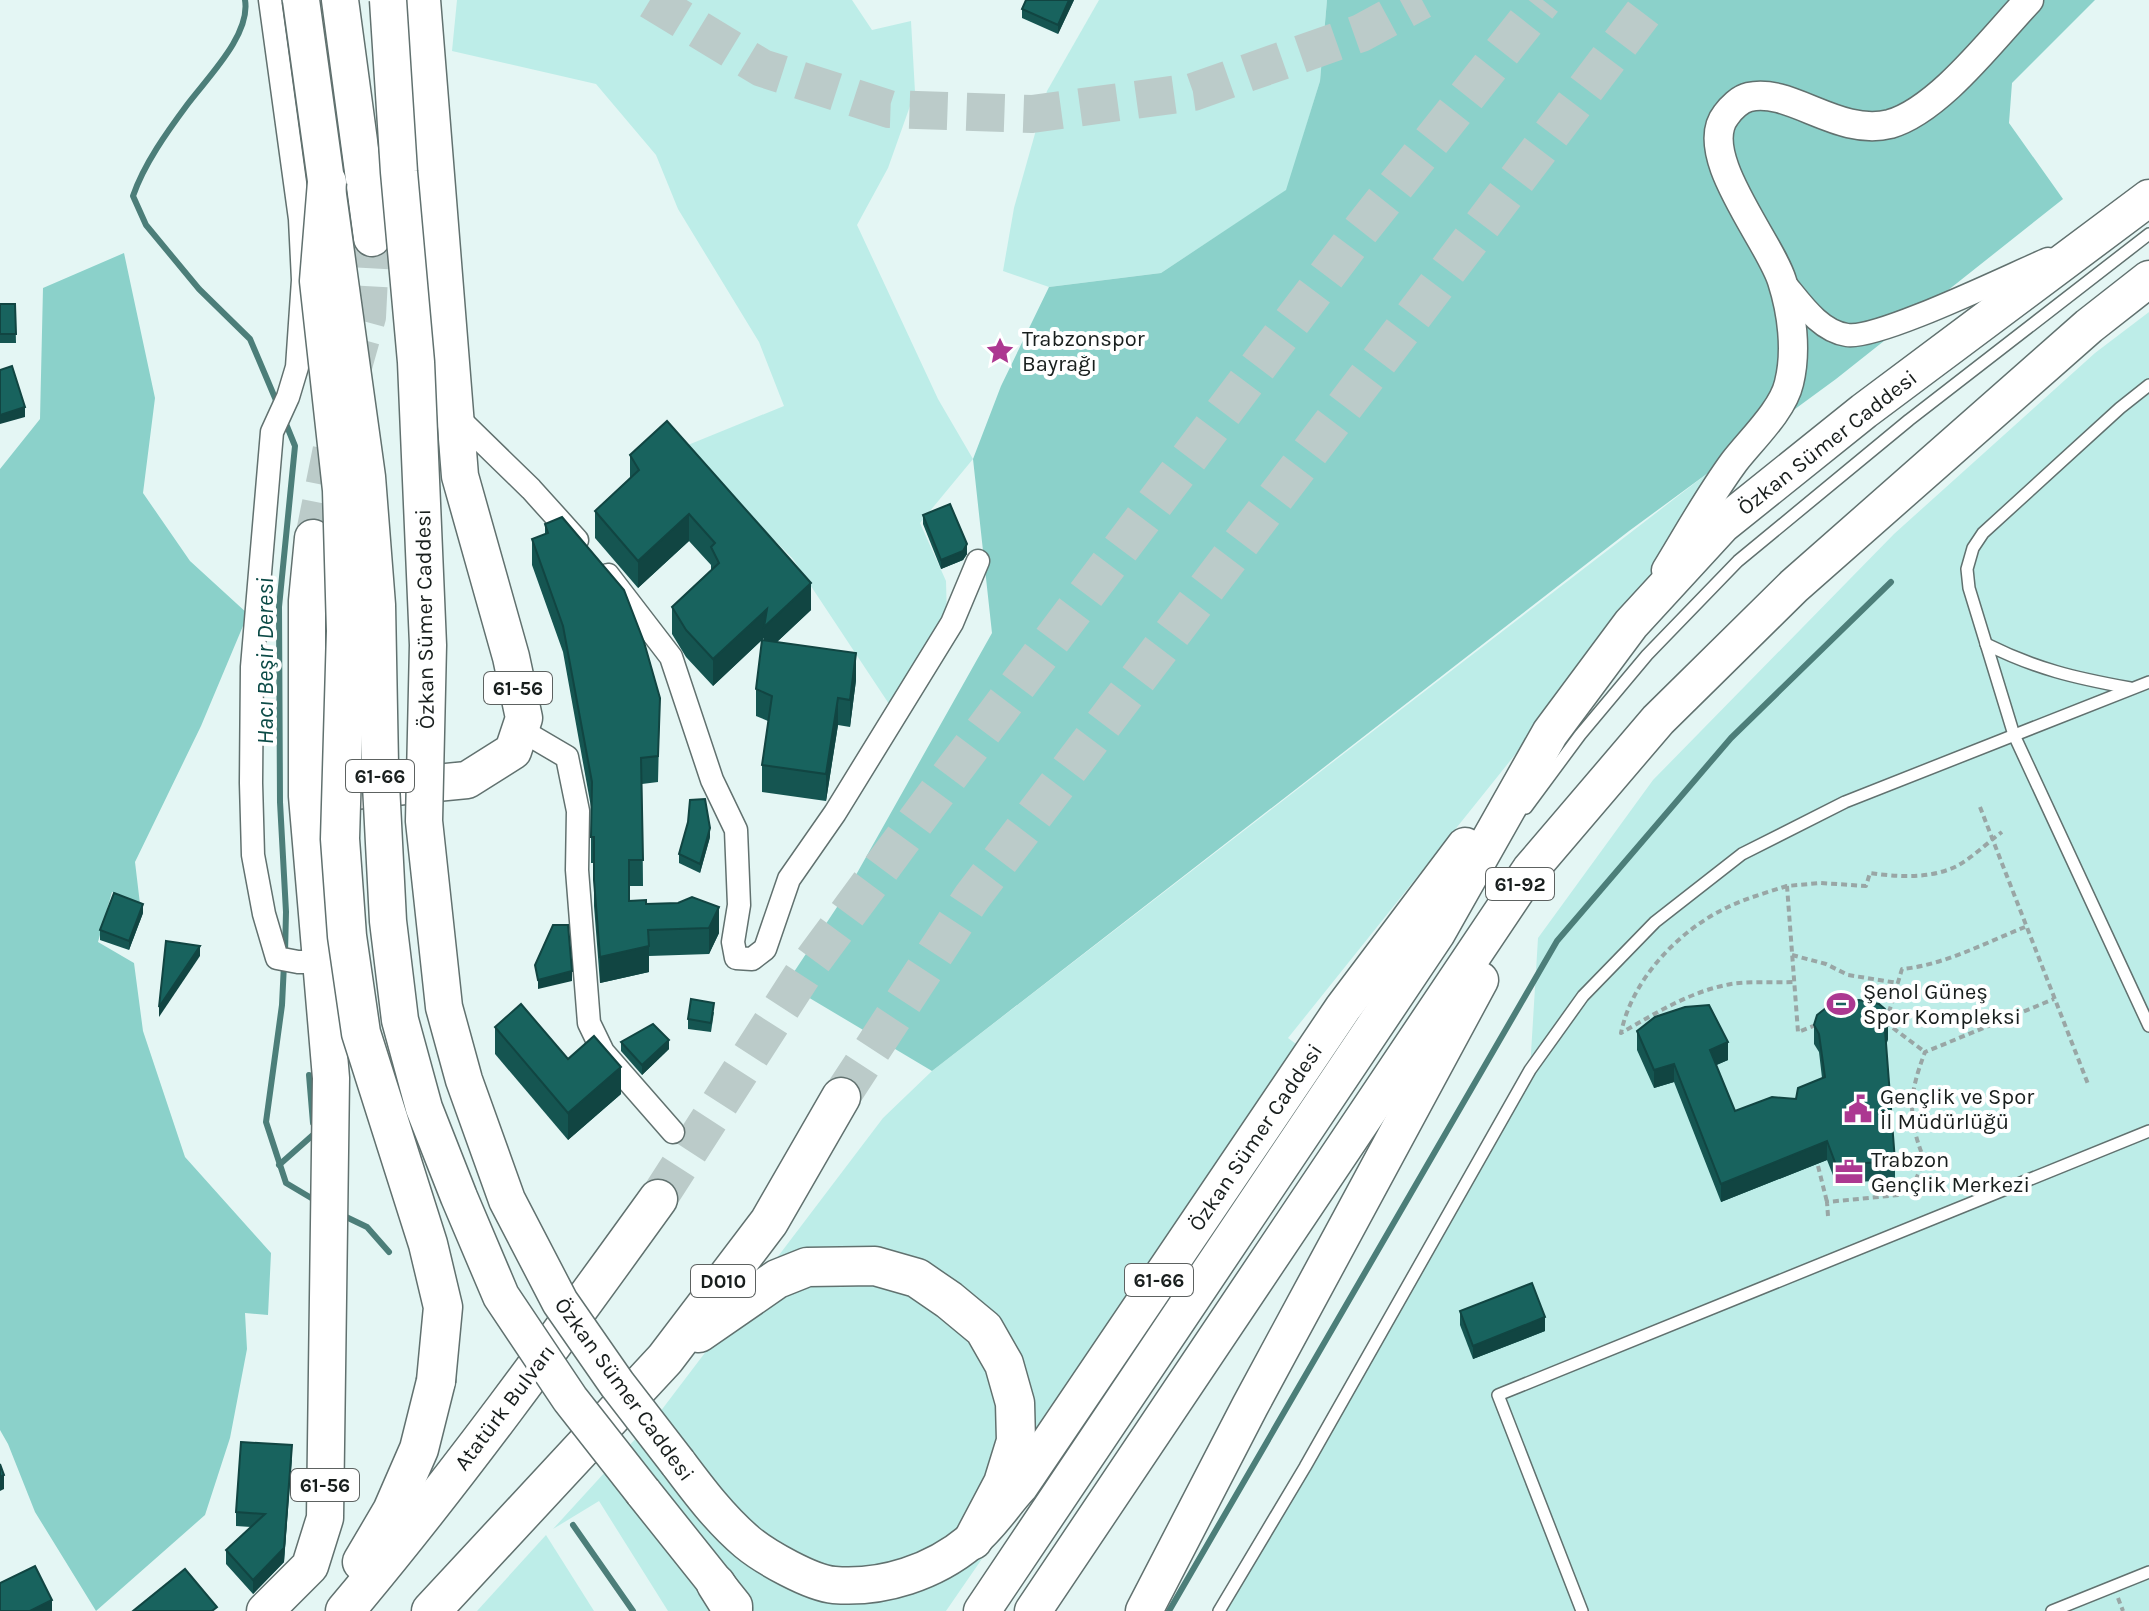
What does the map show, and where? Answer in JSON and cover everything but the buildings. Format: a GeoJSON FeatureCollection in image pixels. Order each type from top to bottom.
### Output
{"type":"FeatureCollection","features":[{"type":"Feature","properties":{"kind":"highway"},"geometry":{"type":"LineString","coordinates":[[327,182],[319,281],[342,490],[346,631],[340,839],[347,936],[361,1033],[428,1244],[443,1307],[436,1381],[419,1449],[397,1499],[334,1611]]}},
{"type":"Feature","properties":{"kind":"highway","name":"D010"},"geometry":{"type":"LineString","coordinates":[[440,1605],[581,1447],[665,1359],[769,1222],[841,1097]]}},
{"type":"Feature","properties":{"kind":"highway","name":"Atatürk Bulvarı"},"geometry":{"type":"LineString","coordinates":[[345,1611],[408,1535],[526,1381],[658,1199]]}},
{"type":"Feature","properties":{"kind":"highway"},"geometry":{"type":"LineString","coordinates":[[665,1359],[745,1299],[777,1279],[807,1267],[875,1266],[917,1278],[984,1329],[1004,1364],[1015,1403],[1016,1441],[1003,1483],[973,1540]]}},
{"type":"Feature","properties":{"kind":"main road","name":"Özkan Sümer Caddesi"},"geometry":{"type":"LineString","coordinates":[[301,0],[367,477],[377,605],[380,765],[388,921],[400,1020],[424,1108],[501,1296],[570,1399],[729,1602]]}},
{"type":"Feature","properties":{"kind":"main road"},"geometry":{"type":"LineString","coordinates":[[340,0],[372,238]]}},
{"type":"Feature","properties":{"kind":"main road","name":"Özkan Sümer Caddesi"},"geometry":{"type":"LineString","coordinates":[[388,0],[416,362],[428,645],[424,821],[444,1007],[464,1080],[507,1200],[560,1302],[617,1384],[715,1511],[748,1543],[786,1568],[832,1585],[884,1581],[930,1569],[973,1540],[1020,1486],[1343,1008],[1631,624],[1722,525],[1864,411],[2101,237],[2149,198]]}},
{"type":"Feature","properties":{"kind":"main road","name":"61-56"},"geometry":{"type":"LineString","coordinates":[[307,796],[467,780],[513,751],[524,718],[511,657],[460,476],[422,0]]}},
{"type":"Feature","properties":{"kind":"main road","name":"61-92"},"geometry":{"type":"LineString","coordinates":[[1033,1611],[1530,870],[1658,720],[1794,586],[2089,326],[2149,279]]}},
{"type":"Feature","properties":{"kind":"main road","name":"61-56"},"geometry":{"type":"LineString","coordinates":[[265,1611],[310,1566],[325,1518],[331,1078],[299,961],[307,796],[307,601],[313,538]]}},
{"type":"Feature","properties":{"kind":"main road","name":"61-92"},"geometry":{"type":"LineString","coordinates":[[1144,1611],[1250,1406],[1490,962],[1580,827],[1658,720]]}},
{"type":"Feature","properties":{"kind":"main road","name":"Özkan Sümer Caddesi"},"geometry":{"type":"LineString","coordinates":[[982,1611],[1437,933],[1550,733]]}},
{"type":"Feature","properties":{"kind":"street"},"geometry":{"type":"LineString","coordinates":[[270,0],[300,219],[303,280],[297,367],[272,432],[252,667],[253,855],[264,914],[299,961]]}},
{"type":"Feature","properties":{"kind":"street"},"geometry":{"type":"LineString","coordinates":[[2029,0],[1936,99],[1909,116],[1887,125],[1853,124],[1825,117],[1776,97],[1748,97],[1735,105],[1723,119],[1717,134],[1721,162],[1782,279],[1814,320],[1847,335],[1878,331],[2101,237]]}},
{"type":"Feature","properties":{"kind":"street"},"geometry":{"type":"LineString","coordinates":[[1631,624],[1733,463],[1769,419],[1789,385],[1793,343],[1782,279]]}},
{"type":"Feature","properties":{"kind":"street"},"geometry":{"type":"LineString","coordinates":[[455,415],[565,525],[627,596],[671,657],[712,780],[736,830],[739,905],[733,942],[736,958],[752,959],[765,949],[789,879],[835,813],[952,623],[978,561]]}},
{"type":"Feature","properties":{"kind":"street"},"geometry":{"type":"LineString","coordinates":[[521,730],[567,757],[578,811],[577,870],[589,1023],[603,1052],[673,1132]]}},
{"type":"Feature","properties":{"kind":"lane"},"geometry":{"type":"LineString","coordinates":[[1515,823],[1580,735],[1647,655],[1738,561],[1909,420],[2149,234]]}},
{"type":"Feature","properties":{"kind":"lane"},"geometry":{"type":"LineString","coordinates":[[2149,385],[1983,533],[1973,548],[1967,569],[1969,588],[2014,735],[2149,1026]]}},
{"type":"Feature","properties":{"kind":"lane"},"geometry":{"type":"LineString","coordinates":[[1986,644],[2026,664],[2069,677],[2132,688]]}},
{"type":"Feature","properties":{"kind":"lane"},"geometry":{"type":"LineString","coordinates":[[1219,1611],[1305,1467],[1530,1070],[1583,996],[1655,922],[1742,854],[1845,802],[2149,682]]}},
{"type":"Feature","properties":{"kind":"lane"},"geometry":{"type":"LineString","coordinates":[[1437,933],[1506,836]]}},
{"type":"Feature","properties":{"kind":"lane"},"geometry":{"type":"LineString","coordinates":[[1582,1611],[1498,1395],[2149,1131]]}},
{"type":"Feature","properties":{"kind":"lane"},"geometry":{"type":"LineString","coordinates":[[2052,1611],[2149,1572]]}},
{"type":"Feature","properties":{"kind":"path"},"geometry":{"type":"LineString","coordinates":[[1980,807],[2088,1084]]}},
{"type":"Feature","properties":{"kind":"path"},"geometry":{"type":"LineString","coordinates":[[1794,982],[1730,984],[1702,992],[1621,1033],[1625,1016],[1639,988],[1670,948],[1700,923],[1728,907],[1787,886],[1821,883],[1866,886],[1870,873],[1913,876],[1955,867],[2002,832]]}},
{"type":"Feature","properties":{"kind":"path"},"geometry":{"type":"LineString","coordinates":[[1787,886],[1798,1032],[1821,1022]]}},
{"type":"Feature","properties":{"kind":"path"},"geometry":{"type":"LineString","coordinates":[[1886,1022],[1902,969],[1923,967],[2025,927]]}},
{"type":"Feature","properties":{"kind":"path"},"geometry":{"type":"LineString","coordinates":[[1792,955],[1826,964],[1848,975],[1898,983]]}},
{"type":"Feature","properties":{"kind":"path"},"geometry":{"type":"LineString","coordinates":[[1827,1202],[1899,1195],[1913,1187],[1924,1159],[1913,1133],[1910,1108],[1915,1076],[1925,1052],[2054,999]]}},
{"type":"Feature","properties":{"kind":"path"},"geometry":{"type":"LineString","coordinates":[[1876,1017],[1925,1052]]}},
{"type":"Feature","properties":{"kind":"path"},"geometry":{"type":"LineString","coordinates":[[1818,1166],[1828,1216]]}},
{"type":"Feature","properties":{"kind":"shaded area"},"geometry":{"type":"Polygon","coordinates":[[[457,0],[852,0],[872,30],[911,21],[915,92],[888,168],[857,225],[938,399],[973,459],[920,523],[946,581],[947,619],[893,710],[793,559],[683,447],[784,406],[759,342],[678,209],[656,155],[596,84],[452,51],[457,0]]]}},
{"type":"Feature","properties":{"kind":"shaded area"},"geometry":{"type":"Polygon","coordinates":[[[1099,0],[1327,0],[1320,81],[1287,190],[1161,273],[1049,287],[1003,271],[1014,208],[1047,91],[1099,0]]]}},
{"type":"Feature","properties":{"kind":"shaded area"},"geometry":{"type":"Polygon","coordinates":[[[1327,0],[2095,0],[2012,83],[2009,123],[2063,199],[1836,379],[1629,531],[932,1071],[786,984],[843,898],[992,633],[973,459],[1001,386],[1049,287],[1161,273],[1286,190],[1320,81],[1327,0]]]}},
{"type":"Feature","properties":{"kind":"shaded area"},"geometry":{"type":"Polygon","coordinates":[[[124,253],[155,398],[143,493],[190,561],[248,614],[201,726],[135,862],[140,904],[112,892],[98,942],[134,963],[143,1031],[185,1157],[271,1253],[268,1315],[245,1313],[247,1349],[230,1438],[205,1515],[96,1611],[35,1512],[0,1430],[0,469],[40,419],[43,288],[124,253]]]}},
{"type":"Feature","properties":{"kind":"shaded area","name":"Şenol Güneş Spor Kompleksi"},"geometry":{"type":"Polygon","coordinates":[[[2149,312],[2149,1611],[1219,1611],[1530,1070],[1538,938],[1653,780],[1894,534],[2095,353],[2149,312]]]}},
{"type":"Feature","properties":{"kind":"shaded area"},"geometry":{"type":"Polygon","coordinates":[[[1717,466],[1627,615],[1288,1038],[1323,1064],[946,1611],[668,1611],[599,1501],[553,1529],[660,1412],[883,1118],[932,1071],[1717,466]]]}},
{"type":"Feature","properties":{"kind":"shaded area"},"geometry":{"type":"Polygon","coordinates":[[[546,1535],[594,1611],[477,1611],[546,1535]]]}},
{"type":"Feature","properties":{"kind":"waterway","name":"Hacı Beşir Deresi"},"geometry":{"type":"LineString","coordinates":[[245,0],[245,13],[235,41],[164,137],[133,196],[146,225],[199,289],[250,339],[278,405]]}},
{"type":"Feature","properties":{"kind":"waterway","name":"Hacı Beşir Deresi"},"geometry":{"type":"LineString","coordinates":[[284,419],[295,446],[279,607],[285,953]]}},
{"type":"Feature","properties":{"kind":"waterway"},"geometry":{"type":"LineString","coordinates":[[1169,1611],[1557,941],[1731,738],[1891,582]]}},
{"type":"Feature","properties":{"kind":"waterway","name":"Hacı Beşir Deresi"},"geometry":{"type":"LineString","coordinates":[[284,964],[282,1005],[266,1122],[286,1183],[318,1202]]}},
{"type":"Feature","properties":{"kind":"waterway"},"geometry":{"type":"LineString","coordinates":[[309,1075],[313,1123]]}},
{"type":"Feature","properties":{"kind":"waterway"},"geometry":{"type":"LineString","coordinates":[[279,1165],[314,1134]]}},
{"type":"Feature","properties":{"kind":"waterway","name":"Hacı Beşir Deresi"},"geometry":{"type":"LineString","coordinates":[[342,1215],[367,1227],[389,1252]]}},
{"type":"Feature","properties":{"kind":"waterway","name":"Hacı Beşir Deresi"},"geometry":{"type":"LineString","coordinates":[[573,1525],[633,1611]]}},
{"type":"Feature","properties":{"kind":"tunnel"},"geometry":{"type":"LineString","coordinates":[[650,0],[762,68],[889,109],[1032,114],[1193,92],[1361,33],[1422,0]]}},
{"type":"Feature","properties":{"kind":"tunnel"},"geometry":{"type":"LineString","coordinates":[[658,1199],[803,974],[1360,231],[1543,0]]}},
{"type":"Feature","properties":{"kind":"tunnel"},"geometry":{"type":"LineString","coordinates":[[841,1097],[972,897],[1653,0]]}},
{"type":"Feature","properties":{"kind":"tunnel"},"geometry":{"type":"LineString","coordinates":[[352,374],[368,317],[372,238]]}},
{"type":"Feature","properties":{"kind":"tunnel"},"geometry":{"type":"LineString","coordinates":[[313,538],[332,443]]}},
{"type":"Feature","properties":{"kind":"place","name":"Trabzonspor Bayrağı"},"geometry":{"type":"Point","coordinates":[1000,351]}},
{"type":"Feature","properties":{"kind":"place","name":"Şenol Güneş Spor Kompleksi"},"geometry":{"type":"Point","coordinates":[1841,1004]}},
{"type":"Feature","properties":{"kind":"place","name":"Gençlik ve Spor İl Müdürlüğü"},"geometry":{"type":"Point","coordinates":[1858,1109]}},
{"type":"Feature","properties":{"kind":"place","name":"Trabzon Gençlik Merkezi"},"geometry":{"type":"Point","coordinates":[1849,1172]}}]}
